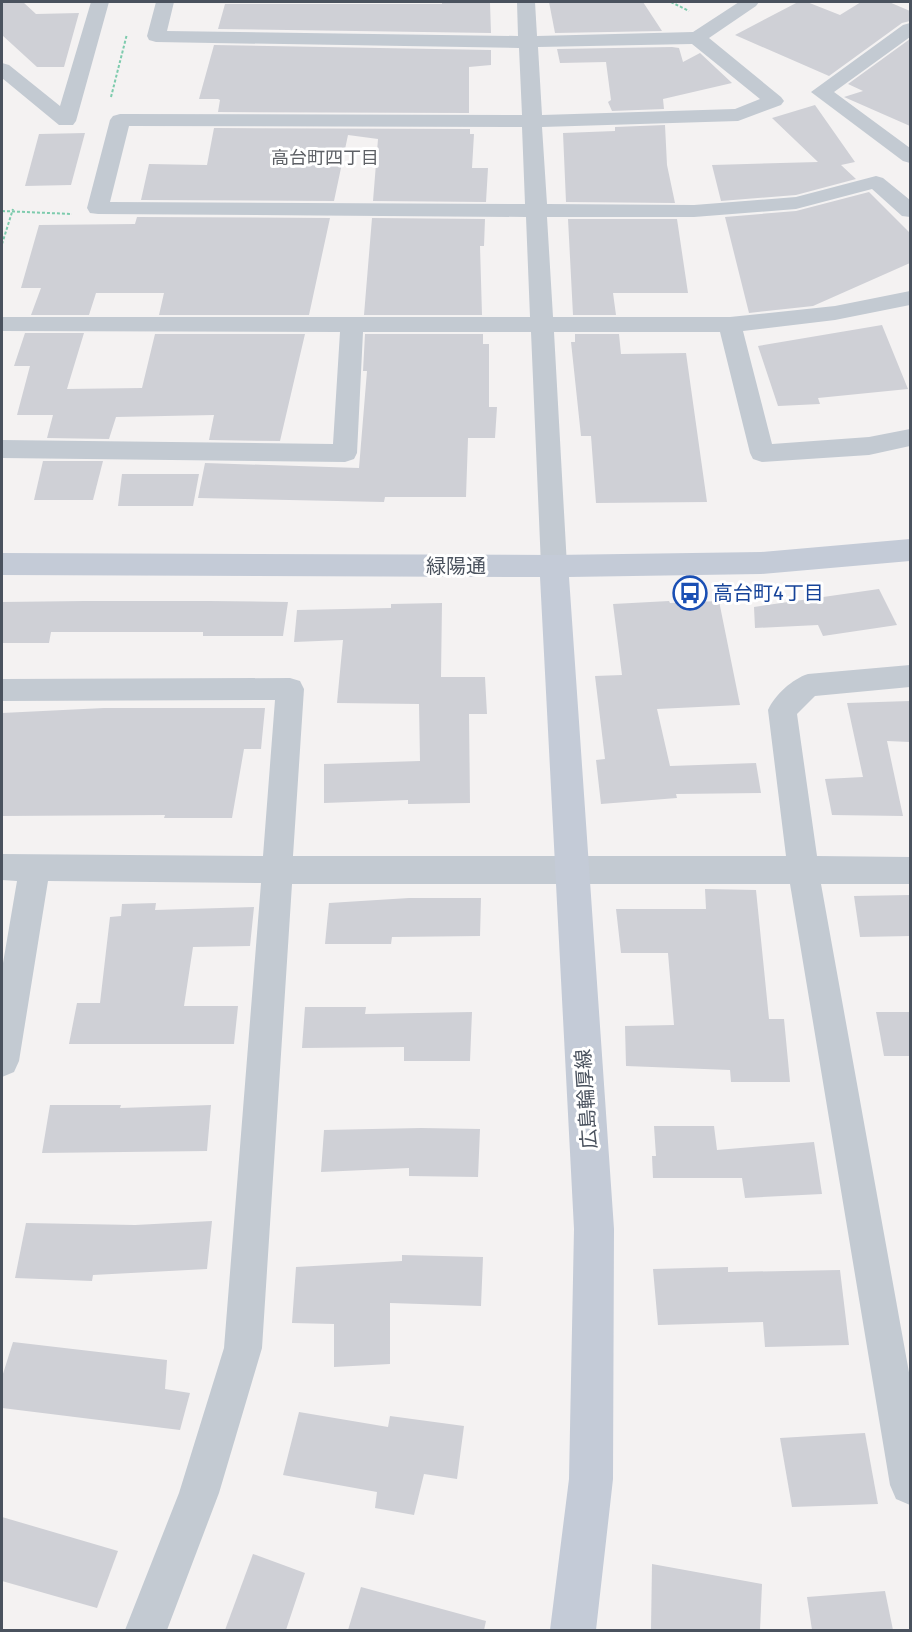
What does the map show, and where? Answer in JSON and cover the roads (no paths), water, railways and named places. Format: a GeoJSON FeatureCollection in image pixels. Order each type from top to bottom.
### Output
{"type":"FeatureCollection","features":[{"type":"Feature","properties":{"kind":"street"},"geometry":{"type":"LineString","coordinates":[[2,69],[66,121],[100,2]]}},
{"type":"Feature","properties":{"kind":"street"},"geometry":{"type":"LineString","coordinates":[[165,2],[156,36],[527,42],[697,38],[750,2]]}},
{"type":"Feature","properties":{"kind":"street"},"geometry":{"type":"LineString","coordinates":[[526,2],[554,566]]}},
{"type":"Feature","properties":{"kind":"street"},"geometry":{"type":"LineString","coordinates":[[910,29],[821,92],[910,157]]}},
{"type":"Feature","properties":{"kind":"street"},"geometry":{"type":"LineString","coordinates":[[697,38],[774,101],[738,115],[533,121],[120,120],[98,208],[694,211],[796,203],[876,182],[910,211]]}},
{"type":"Feature","properties":{"kind":"street"},"geometry":{"type":"LineString","coordinates":[[2,324],[730,326],[835,313],[910,298]]}},
{"type":"Feature","properties":{"kind":"street"},"geometry":{"type":"LineString","coordinates":[[2,449],[345,453],[352,325]]}},
{"type":"Feature","properties":{"kind":"street"},"geometry":{"type":"LineString","coordinates":[[730,326],[762,453],[869,446],[910,438]]}},
{"type":"Feature","properties":{"kind":"street","name":"緑陽通"},"geometry":{"type":"LineString","coordinates":[[2,564],[554,566],[761,562],[910,550]]}},
{"type":"Feature","properties":{"kind":"street","name":"広島輪厚線"},"geometry":{"type":"LineString","coordinates":[[554,566],[594,1229],[591,1479],[573,1630]]}},
{"type":"Feature","properties":{"kind":"street"},"geometry":{"type":"LineString","coordinates":[[910,676],[808,685],[782,710],[803,868],[910,1485]]}},
{"type":"Feature","properties":{"kind":"street"},"geometry":{"type":"LineString","coordinates":[[2,690],[290,688],[243,1348],[199,1493],[146,1630]]}},
{"type":"Feature","properties":{"kind":"street"},"geometry":{"type":"LineString","coordinates":[[2,867],[572,871],[803,868],[910,870]]}},
{"type":"Feature","properties":{"kind":"street"},"geometry":{"type":"LineString","coordinates":[[2,1061],[35,867]]}},
{"type":"Feature","properties":{"kind":"place","name":"高台町4丁目"},"geometry":{"type":"Point","coordinates":[690,593]}},
{"type":"Feature","properties":{"kind":"district","name":"高台町四丁目"},"geometry":{"type":"Point","coordinates":[325,158]}}]}
